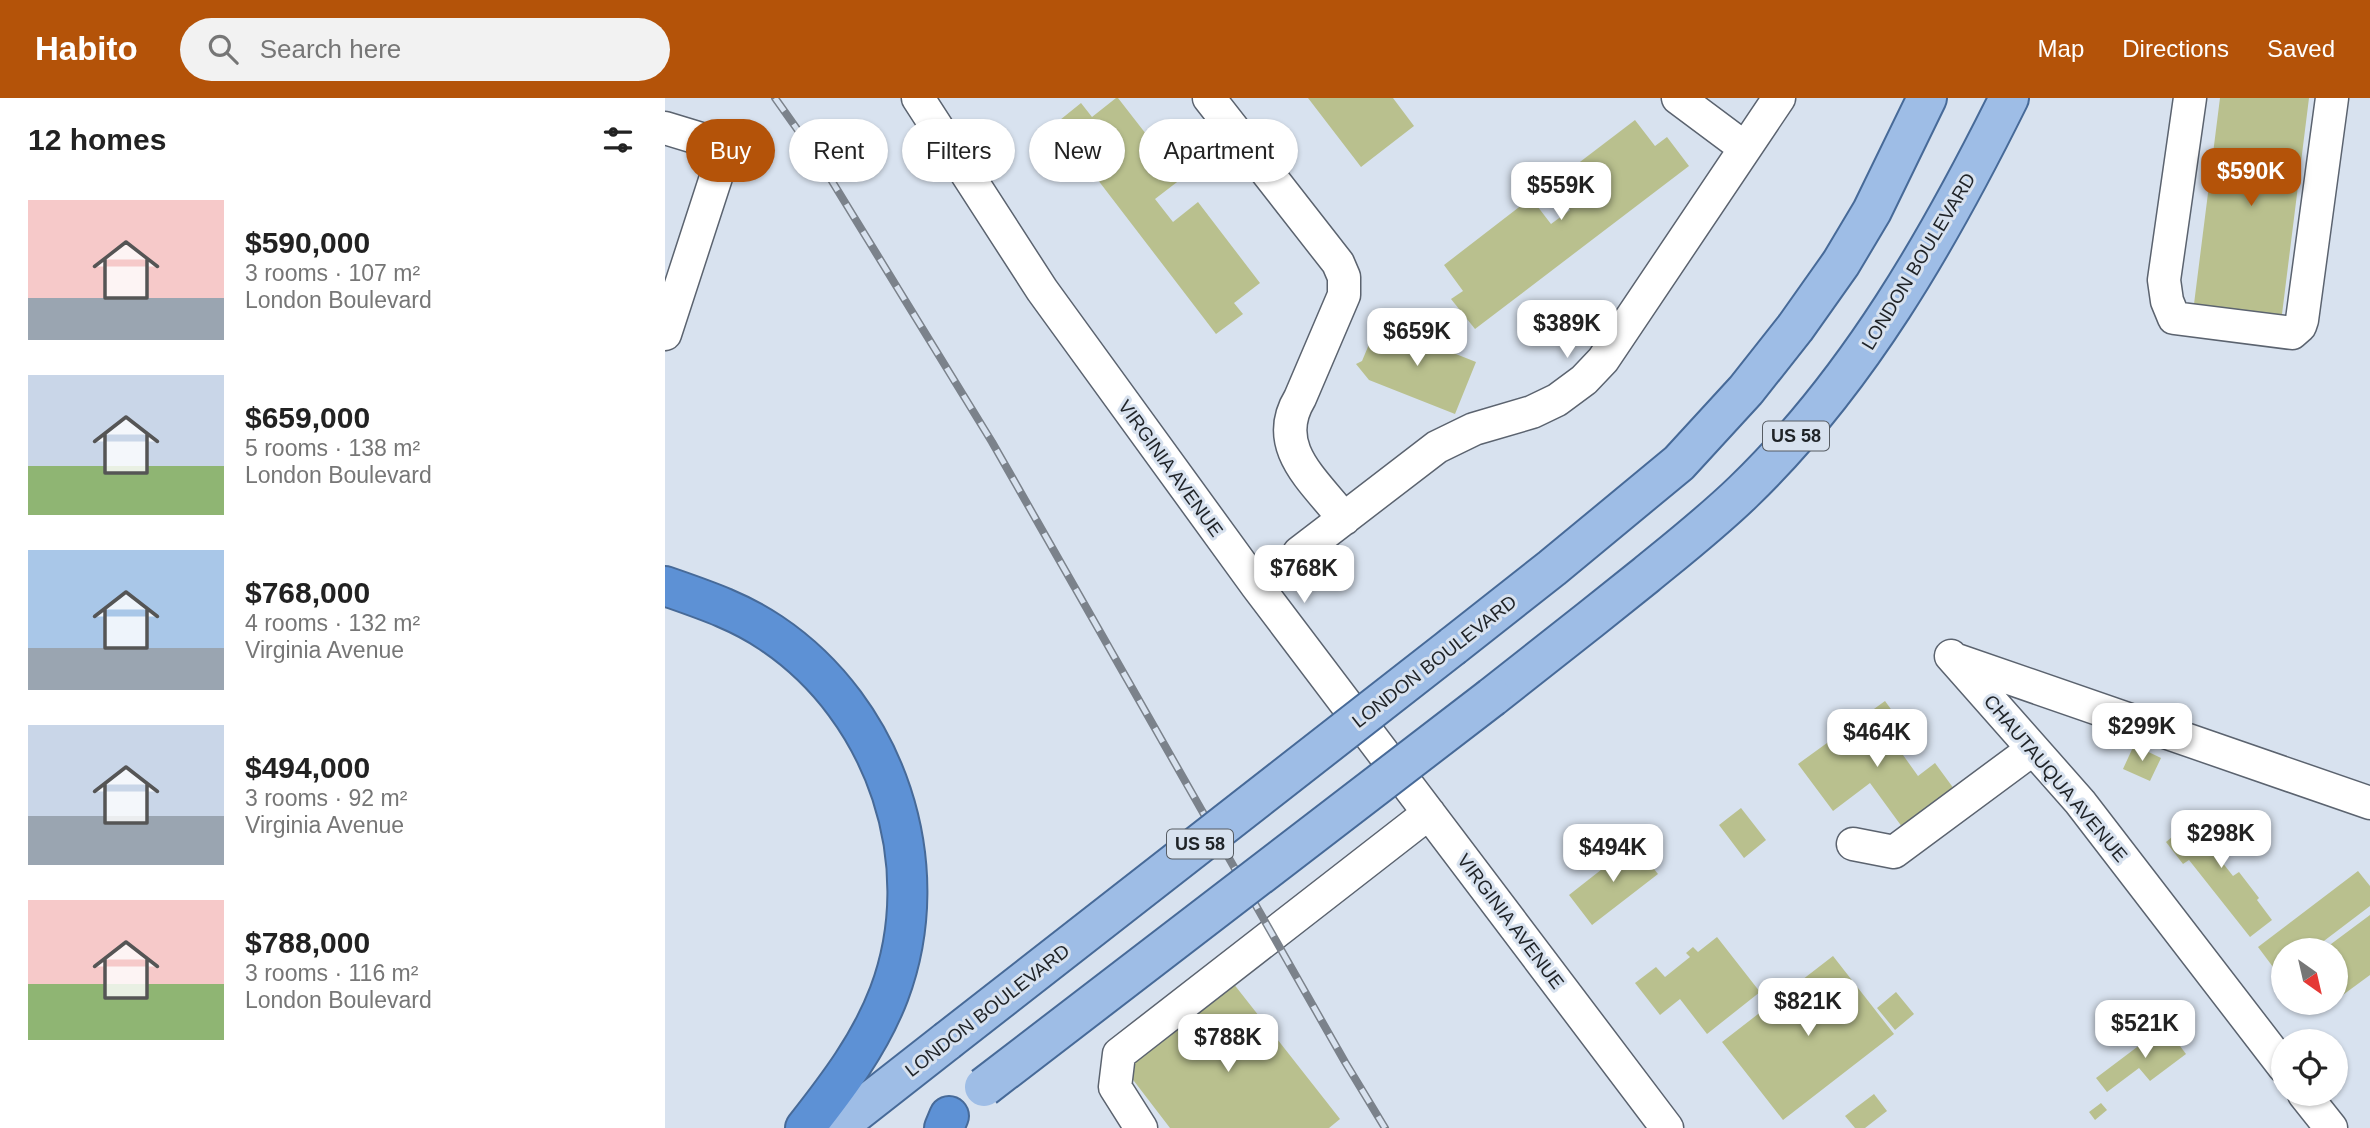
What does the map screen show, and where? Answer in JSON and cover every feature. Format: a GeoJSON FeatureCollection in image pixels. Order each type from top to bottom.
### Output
{"type":"FeatureCollection","features":[{"type":"Feature","properties":{"kind":"highway"},"geometry":{"type":"LineString","coordinates":[[665,586],[731,610],[771,633],[808,662],[840,695],[866,734],[887,776],[900,820],[907,866],[906,922],[889,995],[868,1041],[837,1088],[805,1128]]}},
{"type":"Feature","properties":{"kind":"main road","name":"LONDON BOULEVARD"},"geometry":{"type":"LineString","coordinates":[[836,1128],[1552,568],[1679,463],[1746,390],[1841,263],[1872,211],[1927,98]]}},
{"type":"Feature","properties":{"kind":"main road","name":"LONDON BOULEVARD"},"geometry":{"type":"LineString","coordinates":[[942,1124],[984,1087],[1492,697],[1706,526],[1744,491],[1806,425],[1861,355],[1908,284],[1970,177],[2009,98]]}},
{"type":"Feature","properties":{"kind":"street","name":"VIRGINIA AVENUE"},"geometry":{"type":"LineString","coordinates":[[918,98],[1042,290],[1257,586],[1667,1128]]}},
{"type":"Feature","properties":{"kind":"street"},"geometry":{"type":"LineString","coordinates":[[1209,98],[1338,263],[1344,277],[1344,295],[1292,411],[1288,430],[1291,449],[1344,519]]}},
{"type":"Feature","properties":{"kind":"street"},"geometry":{"type":"LineString","coordinates":[[1678,98],[1745,148]]}},
{"type":"Feature","properties":{"kind":"street"},"geometry":{"type":"LineString","coordinates":[[1299,553],[1437,447],[1474,429],[1532,412],[1557,400],[1584,380],[1603,360],[1779,98]]}},
{"type":"Feature","properties":{"kind":"street"},"geometry":{"type":"LineString","coordinates":[[2190,98],[2164,280],[2169,311],[2174,318],[2292,333],[2300,327],[2302,320],[2332,98]]}},
{"type":"Feature","properties":{"kind":"street"},"geometry":{"type":"LineString","coordinates":[[665,128],[711,142],[719,167],[665,334]]}},
{"type":"Feature","properties":{"kind":"street","name":"CHAUTAUQUA AVENUE"},"geometry":{"type":"LineString","coordinates":[[2271,1050],[2080,802],[1952,657],[2370,803]]}},
{"type":"Feature","properties":{"kind":"street"},"geometry":{"type":"LineString","coordinates":[[1853,844],[1894,852],[2033,749]]}},
{"type":"Feature","properties":{"kind":"street"},"geometry":{"type":"LineString","coordinates":[[1141,1128],[1115,1087],[1119,1055],[1429,813]]}},
{"type":"Feature","properties":{"kind":"street"},"geometry":{"type":"LineString","coordinates":[[2314,1106],[2331,1128]]}},
{"type":"Feature","properties":{"kind":"building"},"geometry":{"type":"Polygon","coordinates":[[[1118,98],[1139,125],[1139,182],[1177,182],[1155,199],[1173,222],[1198,202],[1260,283],[1234,303],[1243,314],[1216,334],[1099,182],[1125,182],[1125,119],[1061,119],[1081,103],[1092,117],[1118,98]]]}},
{"type":"Feature","properties":{"kind":"building"},"geometry":{"type":"Polygon","coordinates":[[[1308,98],[1393,98],[1414,126],[1361,167],[1308,98]]]}},
{"type":"Feature","properties":{"kind":"building"},"geometry":{"type":"Polygon","coordinates":[[[2220,98],[2309,98],[2281,322],[2193,312],[2220,98]]]}},
{"type":"Feature","properties":{"kind":"building"},"geometry":{"type":"Polygon","coordinates":[[[1635,120],[1655,146],[1667,137],[1689,166],[1475,329],[1451,299],[1463,291],[1444,265],[1531,198],[1551,224],[1570,210],[1551,184],[1635,120]]]}},
{"type":"Feature","properties":{"kind":"building"},"geometry":{"type":"Polygon","coordinates":[[[1378,323],[1476,362],[1455,414],[1369,380],[1356,364],[1362,361],[1378,323]]]}},
{"type":"Feature","properties":{"kind":"building"},"geometry":{"type":"Polygon","coordinates":[[[1885,701],[1917,745],[1903,755],[1918,776],[1935,763],[1957,793],[1905,831],[1870,783],[1833,811],[1798,764],[1885,701]]]}},
{"type":"Feature","properties":{"kind":"building"},"geometry":{"type":"Polygon","coordinates":[[[2134,745],[2161,758],[2150,781],[2123,769],[2134,745]]]}},
{"type":"Feature","properties":{"kind":"building"},"geometry":{"type":"Polygon","coordinates":[[[1741,808],[1766,840],[1744,858],[1719,825],[1741,808]]]}},
{"type":"Feature","properties":{"kind":"building"},"geometry":{"type":"Polygon","coordinates":[[[2196,817],[2210,835],[2234,817],[2249,837],[2226,855],[2213,839],[2207,843],[2233,876],[2239,872],[2272,920],[2250,937],[2189,860],[2183,864],[2166,842],[2196,817]]]}},
{"type":"Feature","properties":{"kind":"building"},"geometry":{"type":"Polygon","coordinates":[[[1634,844],[1658,874],[1592,925],[1569,895],[1634,844]]]}},
{"type":"Feature","properties":{"kind":"building"},"geometry":{"type":"Polygon","coordinates":[[[2358,871],[2370,886],[2370,906],[2328,938],[2271,938],[2271,964],[2258,947],[2358,871]]]}},
{"type":"Feature","properties":{"kind":"building"},"geometry":{"type":"Polygon","coordinates":[[[2370,915],[2370,975],[2349,990],[2349,938],[2339,938],[2370,915]]]}},
{"type":"Feature","properties":{"kind":"building"},"geometry":{"type":"Polygon","coordinates":[[[1717,937],[1760,992],[1707,1034],[1680,999],[1660,1015],[1635,983],[1656,967],[1665,977],[1690,957],[1686,953],[1693,947],[1698,952],[1717,937]]]}},
{"type":"Feature","properties":{"kind":"building"},"geometry":{"type":"Polygon","coordinates":[[[1833,956],[1894,1034],[1783,1120],[1722,1042],[1833,956]]]}},
{"type":"Feature","properties":{"kind":"building"},"geometry":{"type":"Polygon","coordinates":[[[1233,983],[1340,1119],[1329,1128],[1170,1128],[1124,1068],[1233,983]]]}},
{"type":"Feature","properties":{"kind":"building"},"geometry":{"type":"Polygon","coordinates":[[[1896,992],[1914,1014],[1895,1030],[1877,1008],[1896,992]]]}},
{"type":"Feature","properties":{"kind":"building"},"geometry":{"type":"Polygon","coordinates":[[[2165,1026],[2186,1054],[2150,1081],[2139,1068],[2107,1092],[2096,1078],[2165,1026]]]}},
{"type":"Feature","properties":{"kind":"building"},"geometry":{"type":"Polygon","coordinates":[[[1874,1094],[1887,1111],[1865,1128],[1855,1128],[1845,1116],[1874,1094]]]}},
{"type":"Feature","properties":{"kind":"building"},"geometry":{"type":"Polygon","coordinates":[[[2101,1103],[2107,1110],[2095,1120],[2089,1112],[2101,1103]]]}},
{"type":"Feature","properties":{"kind":"railway"},"geometry":{"type":"LineString","coordinates":[[775,98],[819,160],[992,442],[1385,1128]]}}]}
